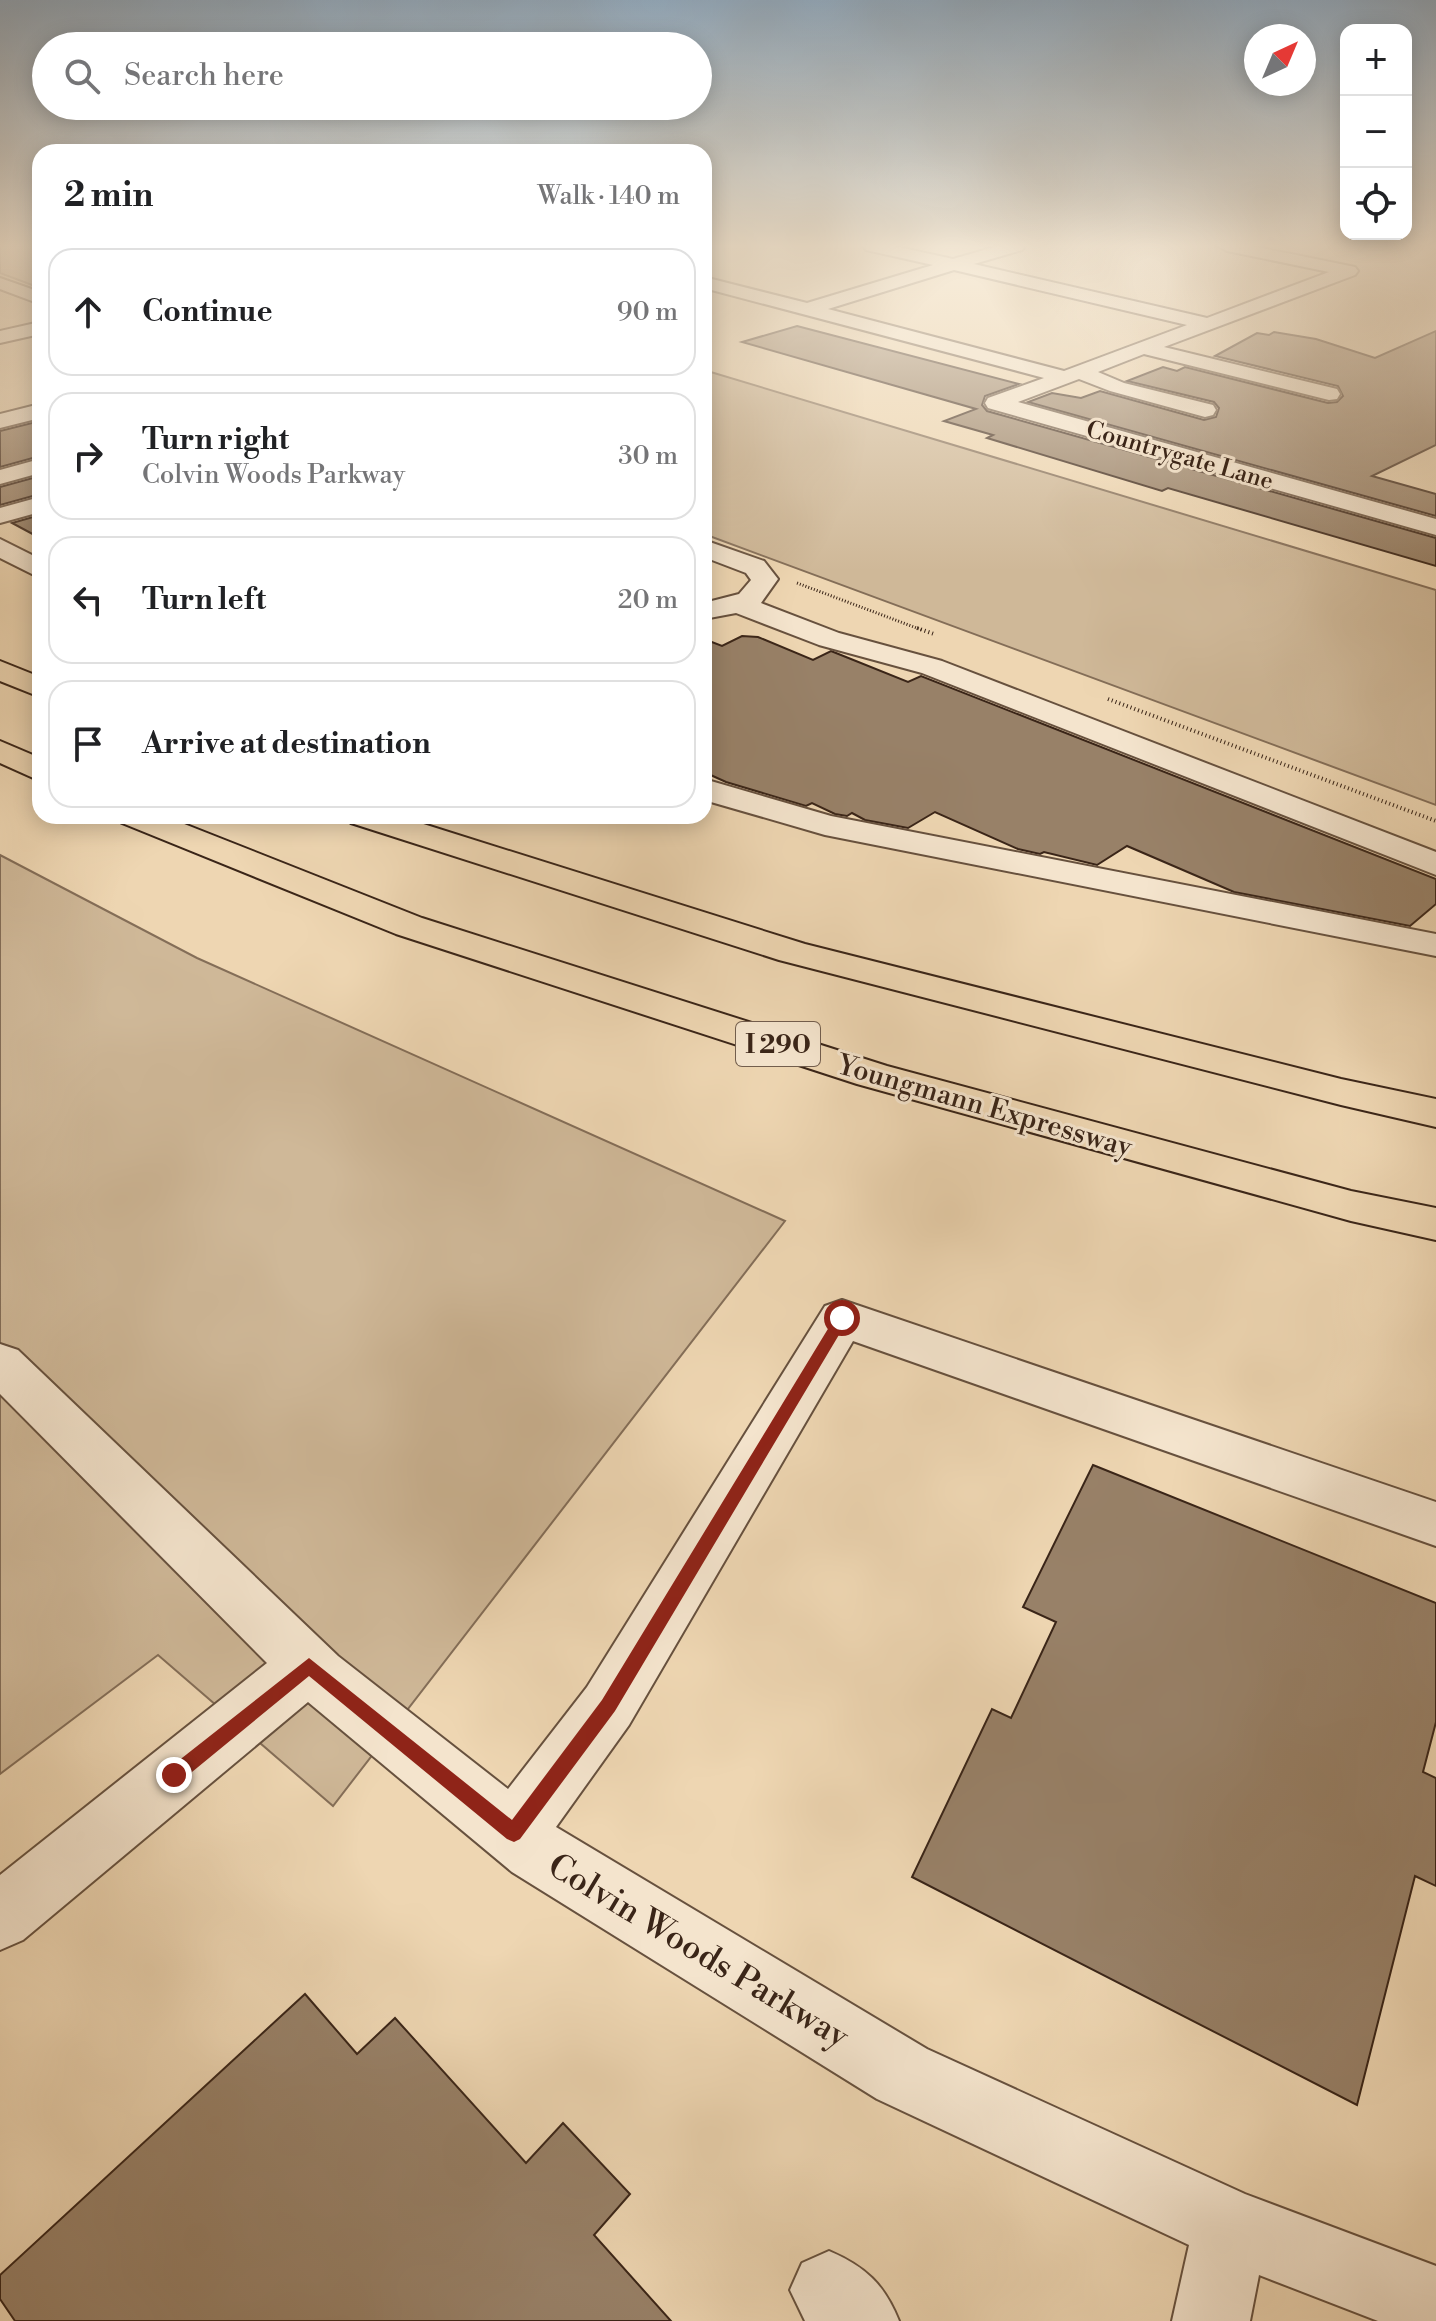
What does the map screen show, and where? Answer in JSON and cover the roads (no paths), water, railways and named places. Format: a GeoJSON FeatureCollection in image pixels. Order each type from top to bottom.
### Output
{"type":"FeatureCollection","features":[{"type":"Feature","properties":{"kind":"highway"},"geometry":{"type":"LineString","coordinates":[[0,670],[32,684]]}},
{"type":"Feature","properties":{"kind":"highway"},"geometry":{"type":"LineString","coordinates":[[0,751],[32,767]]}},
{"type":"Feature","properties":{"kind":"highway","name":"Youngmann Expressway"},"geometry":{"type":"LineString","coordinates":[[154,824],[409,926],[872,1075],[1351,1206],[1436,1224]]}},
{"type":"Feature","properties":{"kind":"highway"},"geometry":{"type":"LineString","coordinates":[[388,824],[792,952],[1341,1092],[1436,1113]]}},
{"type":"Feature","properties":{"kind":"street"},"geometry":{"type":"LineString","coordinates":[[977,354],[1072,374],[1205,410]]}},
{"type":"Feature","properties":{"kind":"street"},"geometry":{"type":"LineString","coordinates":[[1072,374],[1126,354]]}},
{"type":"Feature","properties":{"kind":"street"},"geometry":{"type":"LineString","coordinates":[[1169,354],[1329,394]]}},
{"type":"Feature","properties":{"kind":"street","name":"Countrygate Lane"},"geometry":{"type":"LineString","coordinates":[[1072,374],[996,403],[1436,527]]}},
{"type":"Feature","properties":{"kind":"street"},"geometry":{"type":"LineString","coordinates":[[0,421],[32,413]]}},
{"type":"Feature","properties":{"kind":"street"},"geometry":{"type":"LineString","coordinates":[[3,465],[32,466]]}},
{"type":"Feature","properties":{"kind":"street"},"geometry":{"type":"LineString","coordinates":[[0,516],[32,506]]}},
{"type":"Feature","properties":{"kind":"street"},"geometry":{"type":"LineString","coordinates":[[0,547],[32,565]]}},
{"type":"Feature","properties":{"kind":"street"},"geometry":{"type":"LineString","coordinates":[[712,551],[755,567],[765,579],[763,589],[738,604],[712,609]]}},
{"type":"Feature","properties":{"kind":"street"},"geometry":{"type":"LineString","coordinates":[[738,604],[829,639],[932,667],[1436,864]]}},
{"type":"Feature","properties":{"kind":"street"},"geometry":{"type":"LineString","coordinates":[[712,791],[825,825],[1436,945]]}},
{"type":"Feature","properties":{"kind":"street"},"geometry":{"type":"LineString","coordinates":[[514,1833],[608,1706],[842,1318],[1436,1524]]}},
{"type":"Feature","properties":{"kind":"street","name":"Colvin Woods Parkway"},"geometry":{"type":"LineString","coordinates":[[0,1363],[309,1665],[535,1850],[902,2074],[1231,2226],[1436,2305]]}},
{"type":"Feature","properties":{"kind":"street"},"geometry":{"type":"LineString","coordinates":[[0,1917],[309,1665]]}},
{"type":"Feature","properties":{"kind":"street"},"geometry":{"type":"LineString","coordinates":[[1211,2321],[1231,2226]]}}]}
